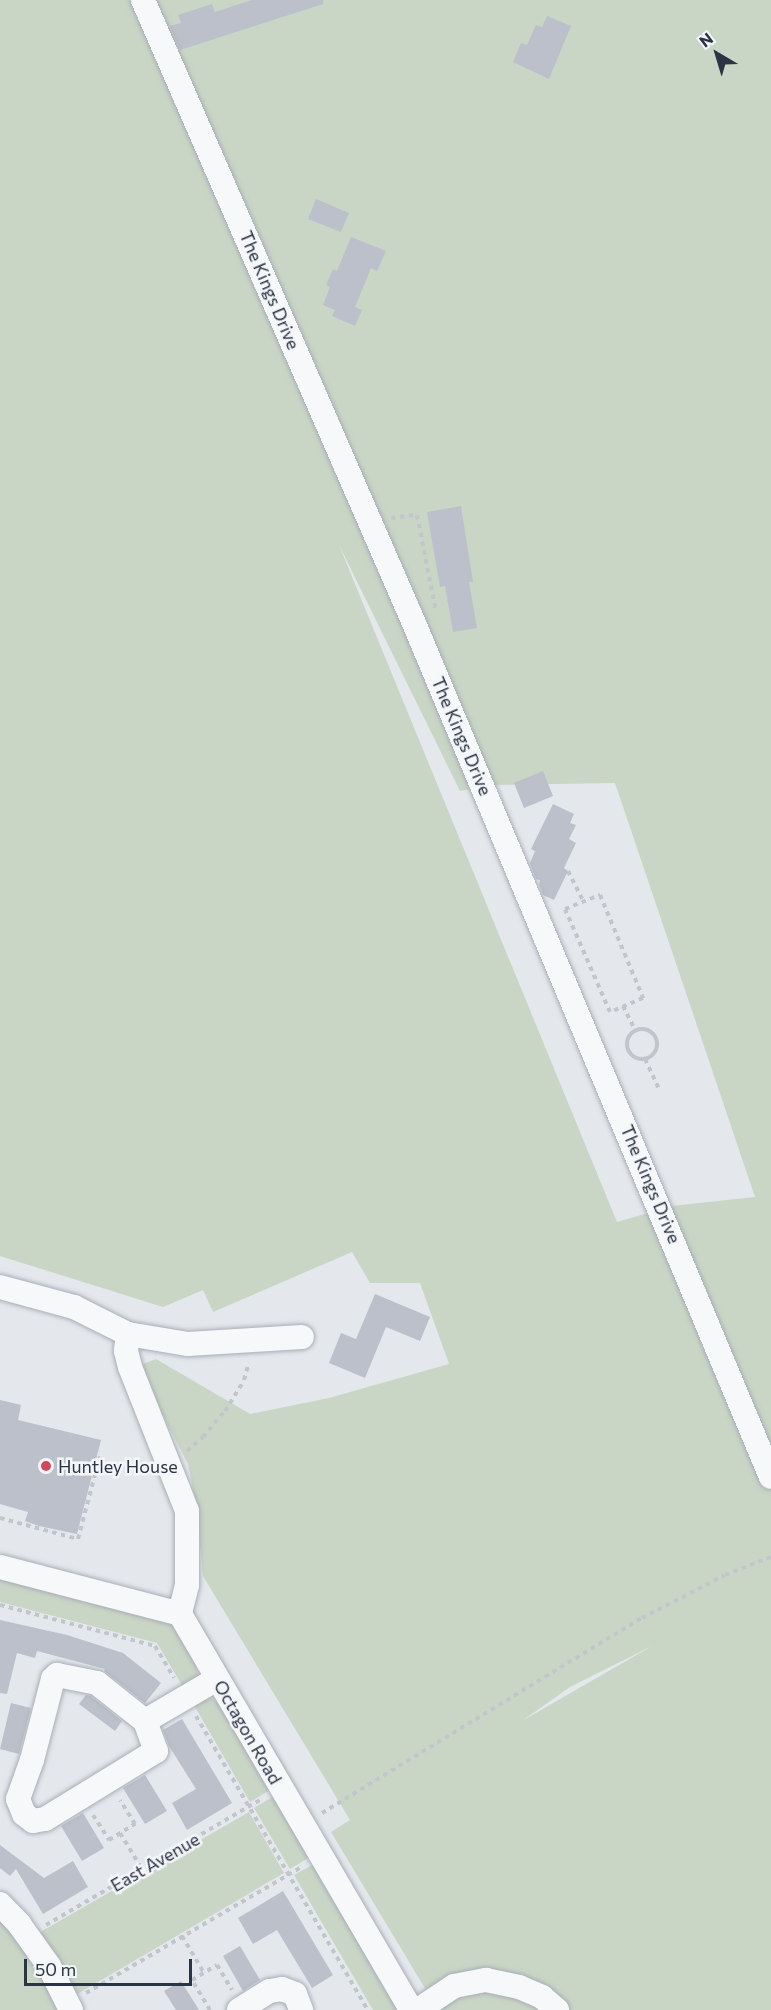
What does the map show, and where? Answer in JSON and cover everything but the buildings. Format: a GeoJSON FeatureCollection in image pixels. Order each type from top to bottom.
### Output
{"type":"FeatureCollection","features":[{"type":"Feature","properties":{"kind":"street","name":"The Kings Drive"},"geometry":{"type":"LineString","coordinates":[[144,0],[761,1432],[771,1477]]}},
{"type":"Feature","properties":{"kind":"street"},"geometry":{"type":"LineString","coordinates":[[0,1287],[74,1307],[128,1334],[188,1344],[302,1337]]}},
{"type":"Feature","properties":{"kind":"street"},"geometry":{"type":"LineString","coordinates":[[0,1567],[180,1614],[187,1585],[187,1510],[130,1367],[126,1352],[128,1334]]}},
{"type":"Feature","properties":{"kind":"street","name":"Octagon Road"},"geometry":{"type":"LineString","coordinates":[[180,1614],[411,2010]]}},
{"type":"Feature","properties":{"kind":"street"},"geometry":{"type":"LineString","coordinates":[[63,1675],[98,1683],[145,1720],[156,1751],[108,1780],[39,1821],[28,1819],[19,1806],[18,1799],[53,1679],[63,1675]]}},
{"type":"Feature","properties":{"kind":"street"},"geometry":{"type":"LineString","coordinates":[[145,1720],[217,1679]]}},
{"type":"Feature","properties":{"kind":"street"},"geometry":{"type":"LineString","coordinates":[[0,1904],[50,1966],[69,2007]]}},
{"type":"Feature","properties":{"kind":"street"},"geometry":{"type":"LineString","coordinates":[[418,2010],[454,1986],[486,1980],[519,1987],[542,1997],[557,2010]]}},
{"type":"Feature","properties":{"kind":"street"},"geometry":{"type":"LineString","coordinates":[[240,2009],[270,1991],[282,1989],[295,1994],[301,2010]]}},
{"type":"Feature","properties":{"kind":"path"},"geometry":{"type":"LineString","coordinates":[[370,521],[417,515],[437,620],[416,628]]}},
{"type":"Feature","properties":{"kind":"path"},"geometry":{"type":"LineString","coordinates":[[568,871],[584,902]]}},
{"type":"Feature","properties":{"kind":"path"},"geometry":{"type":"LineString","coordinates":[[600,895],[643,998],[610,1012],[566,909],[584,902],[600,895]]}},
{"type":"Feature","properties":{"kind":"path"},"geometry":{"type":"LineString","coordinates":[[623,1006],[635,1030]]}},
{"type":"Feature","properties":{"kind":"path"},"geometry":{"type":"LineString","coordinates":[[646,1029],[655,1036],[657,1047],[645,1059],[634,1058],[627,1049],[627,1038],[635,1030],[646,1029]]}},
{"type":"Feature","properties":{"kind":"path"},"geometry":{"type":"LineString","coordinates":[[645,1059],[659,1089]]}},
{"type":"Feature","properties":{"kind":"path"},"geometry":{"type":"LineString","coordinates":[[170,1465],[203,1437],[225,1411],[244,1380],[256,1340]]}},
{"type":"Feature","properties":{"kind":"path"},"geometry":{"type":"LineString","coordinates":[[0,1518],[78,1539],[101,1452]]}},
{"type":"Feature","properties":{"kind":"path"},"geometry":{"type":"LineString","coordinates":[[303,1825],[642,1618],[725,1575],[771,1557]]}},
{"type":"Feature","properties":{"kind":"path"},"geometry":{"type":"LineString","coordinates":[[0,1605],[155,1646],[368,2010]]}},
{"type":"Feature","properties":{"kind":"path"},"geometry":{"type":"LineString","coordinates":[[82,1796],[109,1840],[135,1824],[108,1780]]}},
{"type":"Feature","properties":{"kind":"path","name":"East Avenue"},"geometry":{"type":"LineString","coordinates":[[28,1936],[281,1788]]}},
{"type":"Feature","properties":{"kind":"path"},"geometry":{"type":"LineString","coordinates":[[120,1833],[142,1869]]}},
{"type":"Feature","properties":{"kind":"path"},"geometry":{"type":"LineString","coordinates":[[69,2007],[183,1936],[321,1856]]}},
{"type":"Feature","properties":{"kind":"path"},"geometry":{"type":"LineString","coordinates":[[183,1936],[204,1973]]}},
{"type":"Feature","properties":{"kind":"path"},"geometry":{"type":"LineString","coordinates":[[210,2010],[192,1980],[217,1965],[240,2009]]}},
{"type":"Feature","properties":{"kind":"green space"},"geometry":{"type":"Polygon","coordinates":[[[0,0],[771,0],[771,2010],[438,2010],[331,1832],[350,1820],[203,1576],[197,1510],[188,1464],[143,1377],[143,1364],[156,1359],[250,1414],[329,1398],[449,1364],[420,1283],[370,1283],[352,1252],[213,1312],[203,1290],[163,1307],[0,1256],[0,0]],[[339,545],[617,1222],[672,1206],[755,1197],[615,783],[492,785],[460,791],[339,545]],[[652,1646],[570,1687],[522,1721],[652,1646]]]}},
{"type":"Feature","properties":{"kind":"green space"},"geometry":{"type":"Polygon","coordinates":[[[0,1578],[173,1623],[195,1662],[198,1677],[186,1692],[157,1643],[0,1602],[0,1578]]]}},
{"type":"Feature","properties":{"kind":"green space"},"geometry":{"type":"Polygon","coordinates":[[[209,1697],[220,1704],[270,1790],[250,1802],[191,1700],[209,1697]]]}},
{"type":"Feature","properties":{"kind":"green space"},"geometry":{"type":"Polygon","coordinates":[[[274,1796],[310,1857],[290,1869],[254,1808],[274,1796]]]}},
{"type":"Feature","properties":{"kind":"green space"},"geometry":{"type":"Polygon","coordinates":[[[249,1812],[284,1873],[74,1996],[37,1934],[249,1812]]]}},
{"type":"Feature","properties":{"kind":"green space"},"geometry":{"type":"Polygon","coordinates":[[[314,1864],[399,2010],[373,2010],[294,1875],[314,1864]]]}},
{"type":"Feature","properties":{"kind":"green space"},"geometry":{"type":"Polygon","coordinates":[[[0,1916],[22,1940],[62,2010],[0,2010],[0,1916]]]}},
{"type":"Feature","properties":{"kind":"place","name":"Huntley House"},"geometry":{"type":"Point","coordinates":[46,1466]}}]}
